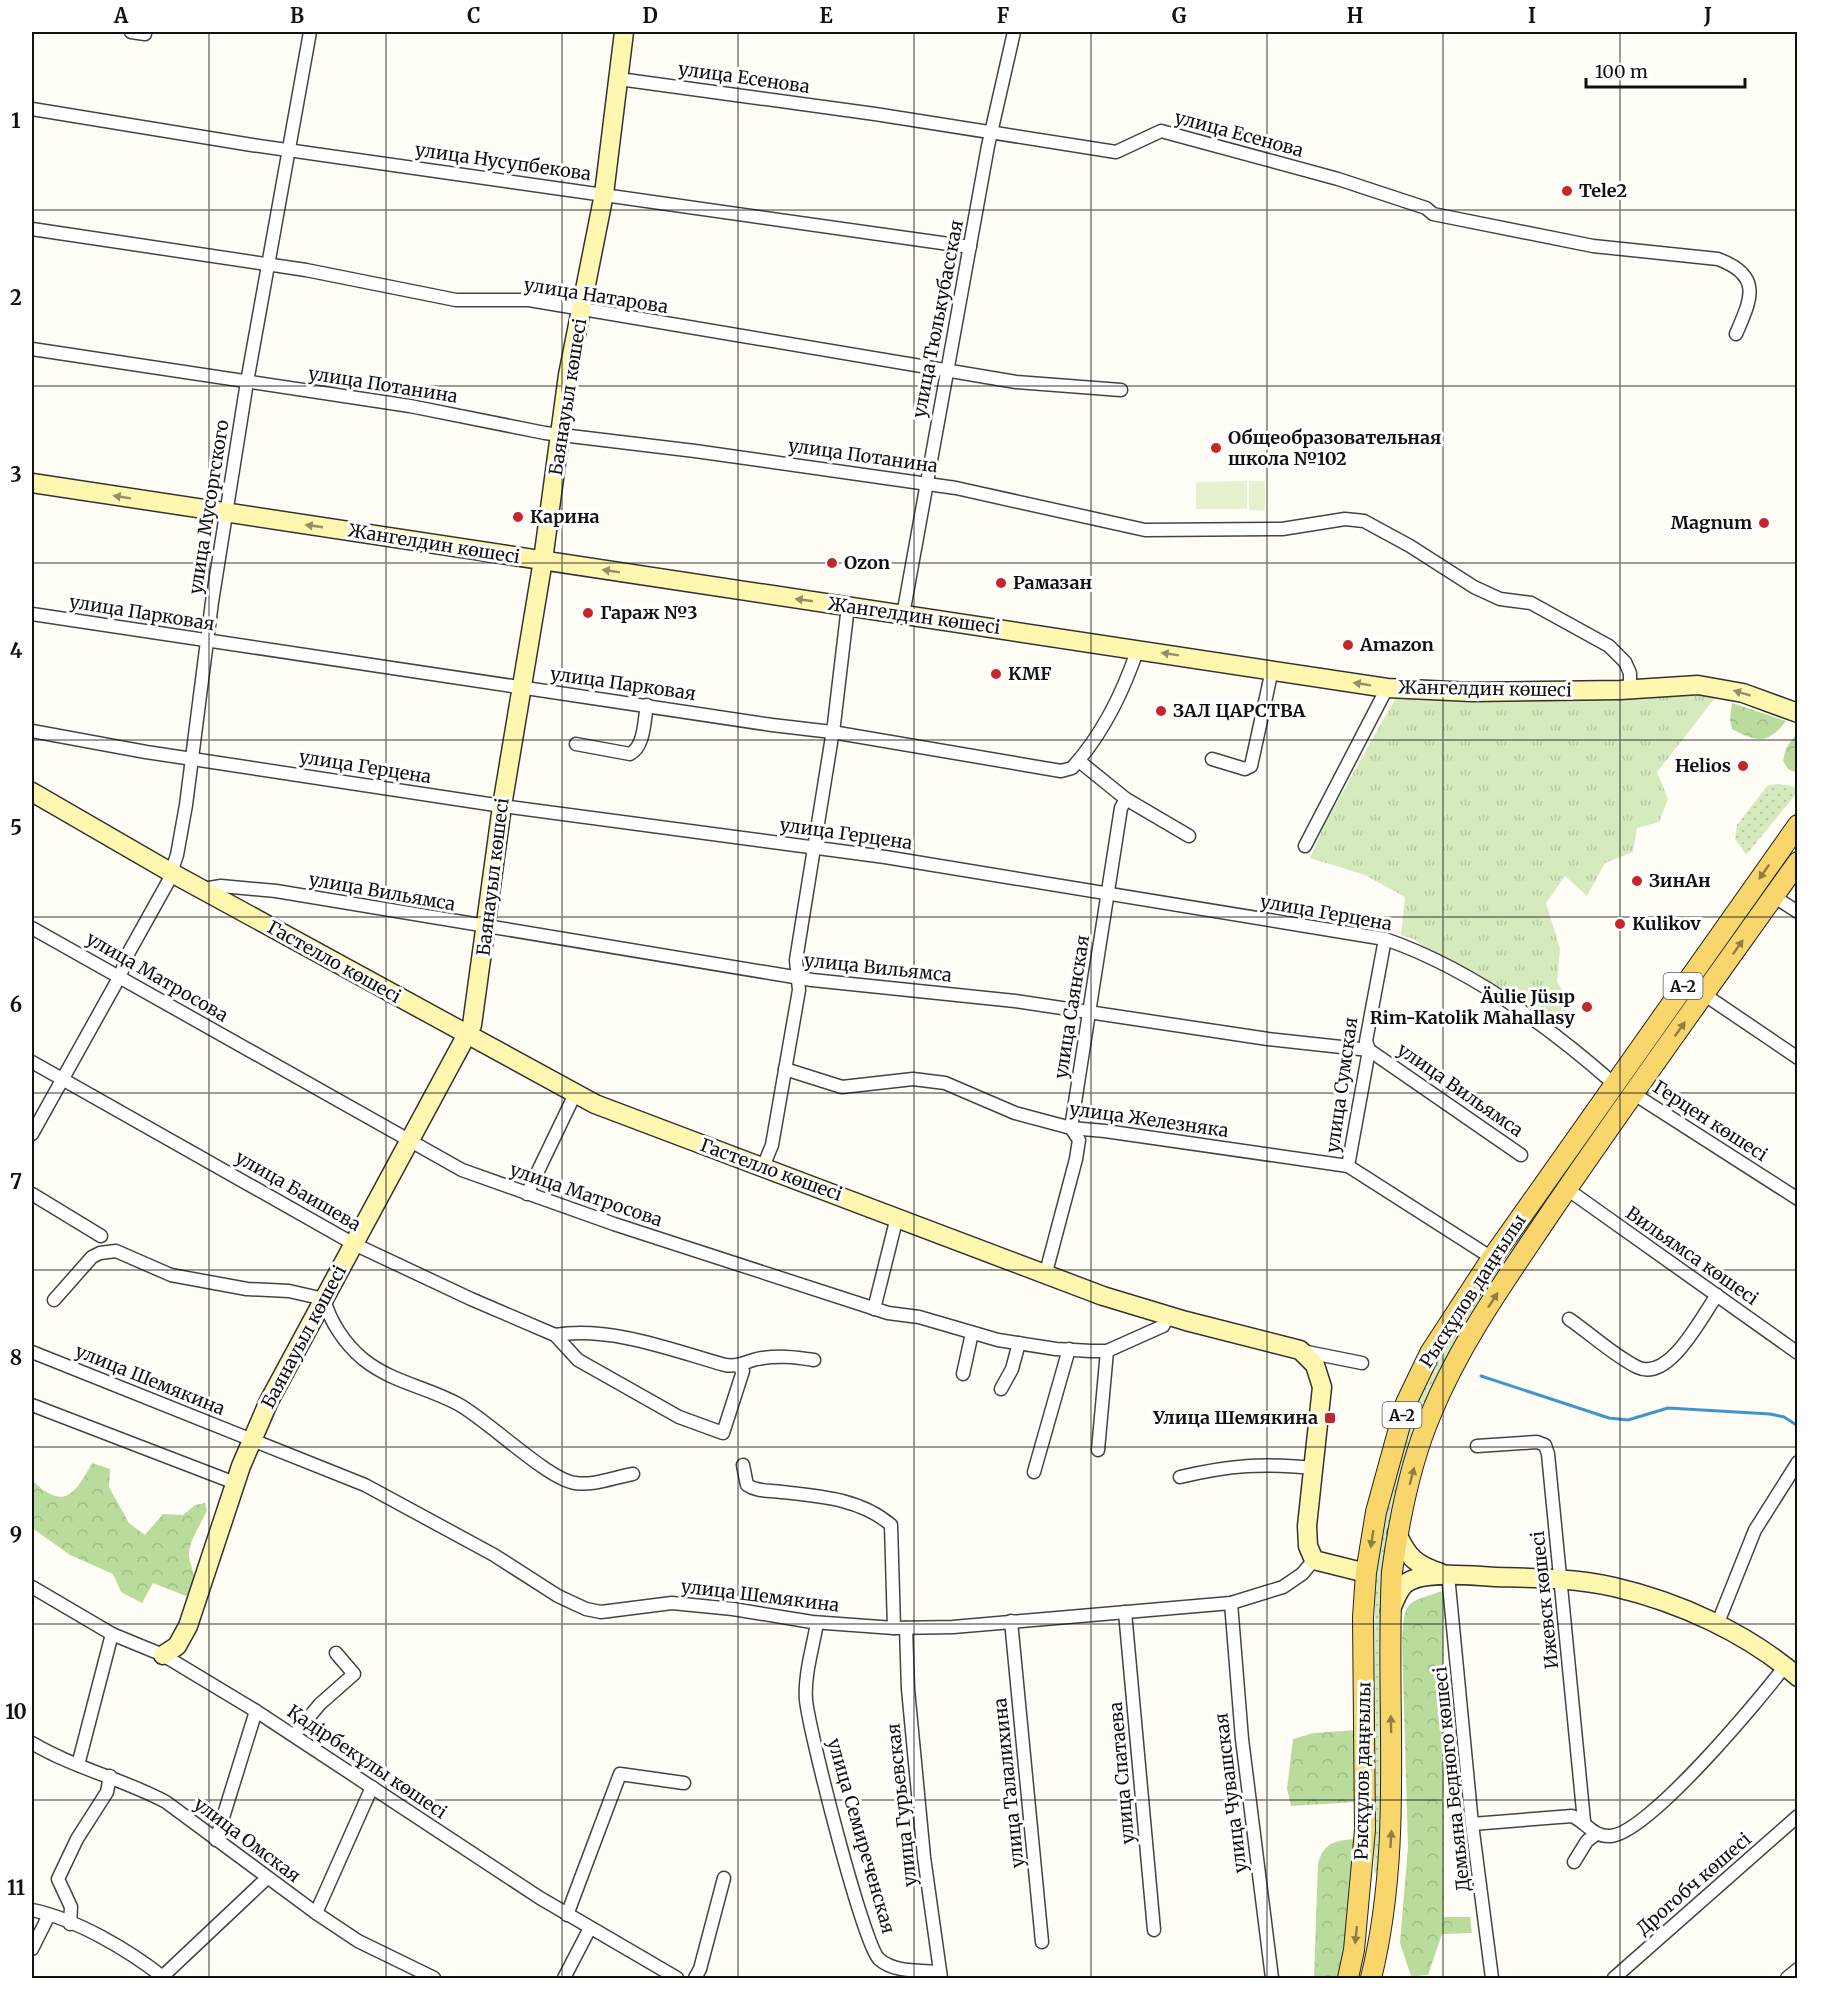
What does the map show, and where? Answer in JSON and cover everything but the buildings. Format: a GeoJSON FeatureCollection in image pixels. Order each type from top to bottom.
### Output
{"type":"FeatureCollection","features":[{"type":"Feature","properties":{"kind":"main road","name":"Рысқұлов даңғылы"},"geometry":{"type":"LineString","coordinates":[[1348,1978],[1360,1892],[1365,1783],[1363,1617],[1366,1573],[1376,1512],[1406,1403],[1430,1353],[1492,1258],[1613,1083],[1797,825]]}},
{"type":"Feature","properties":{"kind":"main road","name":"Рысқұлов даңғылы"},"geometry":{"type":"LineString","coordinates":[[1371,1978],[1387,1894],[1392,1806],[1390,1611],[1397,1533],[1430,1416],[1446,1380],[1489,1305],[1614,1121],[1797,862]]}},
{"type":"Feature","properties":{"kind":"main road"},"geometry":{"type":"LineString","coordinates":[[1705,994],[1696,983],[1697,979],[1743,911],[1741,905]]}},
{"type":"Feature","properties":{"kind":"main road"},"geometry":{"type":"LineString","coordinates":[[1614,1121],[1606,1113],[1607,1110],[1653,1043],[1649,1034]]}},
{"type":"Feature","properties":{"kind":"main road"},"geometry":{"type":"LineString","coordinates":[[1545,1221],[1539,1208],[1576,1155],[1569,1147]]}},
{"type":"Feature","properties":{"kind":"main road"},"geometry":{"type":"LineString","coordinates":[[1360,1892],[1387,1894]]}},
{"type":"Feature","properties":{"kind":"street"},"geometry":{"type":"LineString","coordinates":[[131,32],[145,34]]}},
{"type":"Feature","properties":{"kind":"street","name":"улица Мусоргского"},"geometry":{"type":"LineString","coordinates":[[32,1134],[120,976],[129,952],[172,873],[186,805],[191,757],[247,382],[310,32]]}},
{"type":"Feature","properties":{"kind":"street","name":"Баянауыл көшесі"},"geometry":{"type":"LineString","coordinates":[[163,1655],[177,1646],[188,1626],[235,1483],[269,1401],[467,1036],[476,1012],[502,806],[520,687],[543,560],[568,375],[604,194],[624,32]]}},
{"type":"Feature","properties":{"kind":"street","name":"улица Тюлькубасская"},"geometry":{"type":"LineString","coordinates":[[903,615],[970,247],[1014,32]]}},
{"type":"Feature","properties":{"kind":"street","name":"улица Есенова"},"geometry":{"type":"LineString","coordinates":[[619,80],[992,132],[1116,152],[1161,131],[1338,179],[1426,208],[1433,214],[1593,246],[1718,259],[1732,265],[1744,276],[1751,292],[1751,300],[1736,334]]}},
{"type":"Feature","properties":{"kind":"street","name":"улица Нусупбекова"},"geometry":{"type":"LineString","coordinates":[[32,109],[288,149],[970,247]]}},
{"type":"Feature","properties":{"kind":"street","name":"улица Натарова"},"geometry":{"type":"LineString","coordinates":[[32,230],[268,264],[351,278],[394,290],[456,300],[529,300],[582,311],[1016,382],[1121,390]]}},
{"type":"Feature","properties":{"kind":"street","name":"улица Потанина"},"geometry":{"type":"LineString","coordinates":[[32,349],[410,406],[545,433],[561,433],[926,484],[1145,530],[1282,529],[1345,519],[1364,521],[1410,546],[1474,586],[1500,599],[1532,603],[1609,646],[1625,662],[1630,673],[1630,690]]}},
{"type":"Feature","properties":{"kind":"street","name":"Жангелдин көшесі"},"geometry":{"type":"LineString","coordinates":[[32,483],[903,615],[1138,648],[1387,688],[1472,692],[1630,690],[1698,685],[1743,693],[1797,713]]}},
{"type":"Feature","properties":{"kind":"street"},"geometry":{"type":"LineString","coordinates":[[763,1167],[772,1146],[799,990],[796,960],[832,732],[848,606]]}},
{"type":"Feature","properties":{"kind":"street","name":"улица Парковая"},"geometry":{"type":"LineString","coordinates":[[32,614],[832,732],[1061,771],[1072,768],[1079,761]]}},
{"type":"Feature","properties":{"kind":"street"},"geometry":{"type":"LineString","coordinates":[[1138,648],[1119,694],[1079,761],[1126,799],[1189,836]]}},
{"type":"Feature","properties":{"kind":"street"},"geometry":{"type":"LineString","coordinates":[[1212,759],[1245,769],[1251,766],[1272,670]]}},
{"type":"Feature","properties":{"kind":"street"},"geometry":{"type":"LineString","coordinates":[[1305,846],[1387,688]]}},
{"type":"Feature","properties":{"kind":"street"},"geometry":{"type":"LineString","coordinates":[[576,744],[630,754],[635,751],[641,739],[647,705]]}},
{"type":"Feature","properties":{"kind":"street","name":"улица Герцена"},"geometry":{"type":"LineString","coordinates":[[32,731],[146,753],[191,757],[502,806],[813,848],[1385,939],[1426,953],[1491,991],[1562,1041],[1613,1083]]}},
{"type":"Feature","properties":{"kind":"street","name":"Гастелло көшесі"},"geometry":{"type":"LineString","coordinates":[[32,792],[172,873],[595,1104],[897,1217],[1045,1276],[1168,1317],[1300,1350]]}},
{"type":"Feature","properties":{"kind":"street","name":"улица Саянская"},"geometry":{"type":"LineString","coordinates":[[1045,1276],[1076,1159],[1079,1140],[1071,1128],[1121,808],[1126,799]]}},
{"type":"Feature","properties":{"kind":"street","name":"улица Вильямса"},"geometry":{"type":"LineString","coordinates":[[203,889],[221,886],[276,891],[486,928],[798,978],[1015,1001],[1090,1014],[1369,1050],[1521,1155]]}},
{"type":"Feature","properties":{"kind":"street"},"geometry":{"type":"LineString","coordinates":[[1773,896],[1797,912]]}},
{"type":"Feature","properties":{"kind":"street","name":"улица Матросова"},"geometry":{"type":"LineString","coordinates":[[32,928],[462,1170],[528,1194],[874,1309],[1019,1343],[1107,1352],[1163,1326],[1168,1317]]}},
{"type":"Feature","properties":{"kind":"street","name":"улица Сумская"},"geometry":{"type":"LineString","coordinates":[[1348,1166],[1369,1050],[1366,1041],[1385,939]]}},
{"type":"Feature","properties":{"kind":"street"},"geometry":{"type":"LineString","coordinates":[[1705,994],[1797,1058]]}},
{"type":"Feature","properties":{"kind":"street","name":"улица Баишева"},"geometry":{"type":"LineString","coordinates":[[32,1062],[354,1244],[471,1299],[555,1335],[568,1352],[595,1370],[679,1417],[723,1433],[743,1371],[739,1367],[628,1340],[576,1332],[555,1335]]}},
{"type":"Feature","properties":{"kind":"street","name":"улица Железняка"},"geometry":{"type":"LineString","coordinates":[[785,1069],[842,1087],[913,1079],[945,1083],[1015,1113],[1071,1128],[1348,1166],[1492,1258]]}},
{"type":"Feature","properties":{"kind":"street"},"geometry":{"type":"LineString","coordinates":[[528,1194],[575,1094]]}},
{"type":"Feature","properties":{"kind":"street","name":"Герцен көшесі"},"geometry":{"type":"LineString","coordinates":[[1634,1094],[1797,1198]]}},
{"type":"Feature","properties":{"kind":"street","name":"Вильямса көшесі"},"geometry":{"type":"LineString","coordinates":[[1567,1189],[1797,1353]]}},
{"type":"Feature","properties":{"kind":"street"},"geometry":{"type":"LineString","coordinates":[[32,1194],[100,1236]]}},
{"type":"Feature","properties":{"kind":"street"},"geometry":{"type":"LineString","coordinates":[[874,1309],[897,1217]]}},
{"type":"Feature","properties":{"kind":"street"},"geometry":{"type":"LineString","coordinates":[[54,1300],[92,1257],[100,1253],[116,1251],[171,1275],[247,1290],[289,1291],[324,1299],[329,1319],[362,1358],[383,1374],[457,1404],[498,1431],[557,1477],[575,1483],[590,1483],[633,1474]]}},
{"type":"Feature","properties":{"kind":"street"},"geometry":{"type":"LineString","coordinates":[[1569,1319],[1639,1368],[1657,1369],[1674,1358],[1717,1295]]}},
{"type":"Feature","properties":{"kind":"street"},"geometry":{"type":"LineString","coordinates":[[963,1374],[972,1332]]}},
{"type":"Feature","properties":{"kind":"street"},"geometry":{"type":"LineString","coordinates":[[1001,1389],[1012,1369],[1019,1343]]}},
{"type":"Feature","properties":{"kind":"street"},"geometry":{"type":"LineString","coordinates":[[1034,1472],[1069,1349]]}},
{"type":"Feature","properties":{"kind":"street"},"geometry":{"type":"LineString","coordinates":[[1300,1350],[1315,1365],[1322,1387],[1307,1526],[1308,1546],[1314,1560],[1366,1573]]}},
{"type":"Feature","properties":{"kind":"street"},"geometry":{"type":"LineString","coordinates":[[1300,1350],[1362,1363]]}},
{"type":"Feature","properties":{"kind":"street","name":"улица Шемякина"},"geometry":{"type":"LineString","coordinates":[[32,1352],[388,1496],[494,1555],[558,1596],[586,1609],[601,1612],[672,1603],[724,1608],[817,1623],[900,1628],[953,1627],[1231,1603],[1283,1587],[1302,1574],[1314,1560]]}},
{"type":"Feature","properties":{"kind":"street"},"geometry":{"type":"LineString","coordinates":[[1098,1450],[1107,1352]]}},
{"type":"Feature","properties":{"kind":"street"},"geometry":{"type":"LineString","coordinates":[[739,1367],[756,1359],[784,1356],[814,1360]]}},
{"type":"Feature","properties":{"kind":"street"},"geometry":{"type":"LineString","coordinates":[[32,1405],[235,1483]]}},
{"type":"Feature","properties":{"kind":"street","name":"Ижевск көшесі"},"geometry":{"type":"LineString","coordinates":[[1477,1446],[1537,1442],[1545,1445],[1561,1579],[1584,1821]]}},
{"type":"Feature","properties":{"kind":"street"},"geometry":{"type":"LineString","coordinates":[[1717,1625],[1755,1530],[1797,1462]]}},
{"type":"Feature","properties":{"kind":"street"},"geometry":{"type":"LineString","coordinates":[[1180,1477],[1218,1468],[1267,1463],[1314,1468]]}},
{"type":"Feature","properties":{"kind":"street","name":"улица Гурьевская"},"geometry":{"type":"LineString","coordinates":[[743,1465],[747,1485],[756,1491],[818,1496],[853,1503],[880,1516],[891,1525],[923,1845],[940,1975]]}},
{"type":"Feature","properties":{"kind":"street"},"geometry":{"type":"LineString","coordinates":[[1397,1533],[1412,1560],[1422,1567],[1448,1575]]}},
{"type":"Feature","properties":{"kind":"street"},"geometry":{"type":"LineString","coordinates":[[1390,1611],[1402,1587],[1411,1580],[1448,1575],[1561,1579],[1624,1590],[1673,1605],[1755,1645],[1791,1671],[1714,1751],[1630,1831],[1609,1837],[1596,1834],[1584,1821],[1572,1816],[1472,1824]]}},
{"type":"Feature","properties":{"kind":"street","name":"Демьяна Бедного көшесі"},"geometry":{"type":"LineString","coordinates":[[1448,1575],[1472,1824],[1492,1978]]}},
{"type":"Feature","properties":{"kind":"street","name":"Қадірбекұлы көшесі"},"geometry":{"type":"LineString","coordinates":[[32,1587],[112,1634],[163,1655],[256,1711],[567,1915],[676,1978]]}},
{"type":"Feature","properties":{"kind":"street","name":"улица Чувашская"},"geometry":{"type":"LineString","coordinates":[[1231,1603],[1242,1739],[1272,1978]]}},
{"type":"Feature","properties":{"kind":"street","name":"улица Спатаева"},"geometry":{"type":"LineString","coordinates":[[1125,1612],[1154,1930]]}},
{"type":"Feature","properties":{"kind":"street","name":"улица Талалихина"},"geometry":{"type":"LineString","coordinates":[[1011,1621],[1042,1942]]}},
{"type":"Feature","properties":{"kind":"street","name":"улица Семиреченская"},"geometry":{"type":"LineString","coordinates":[[817,1623],[806,1699],[824,1785],[865,1925],[877,1958],[892,1968],[940,1975]]}},
{"type":"Feature","properties":{"kind":"street"},"geometry":{"type":"LineString","coordinates":[[78,1765],[112,1634]]}},
{"type":"Feature","properties":{"kind":"street"},"geometry":{"type":"LineString","coordinates":[[294,1735],[320,1704],[354,1674],[336,1653]]}},
{"type":"Feature","properties":{"kind":"street"},"geometry":{"type":"LineString","coordinates":[[216,1840],[256,1711]]}},
{"type":"Feature","properties":{"kind":"street","name":"улица Омская"},"geometry":{"type":"LineString","coordinates":[[32,1743],[166,1802],[267,1878],[358,1941],[434,1978]]}},
{"type":"Feature","properties":{"kind":"street"},"geometry":{"type":"LineString","coordinates":[[567,1915],[620,1774],[684,1783]]}},
{"type":"Feature","properties":{"kind":"street"},"geometry":{"type":"LineString","coordinates":[[70,1924],[71,1907],[58,1879],[77,1839],[107,1792],[110,1776]]}},
{"type":"Feature","properties":{"kind":"street"},"geometry":{"type":"LineString","coordinates":[[316,1913],[372,1787]]}},
{"type":"Feature","properties":{"kind":"street","name":"Дрогобч көшесі"},"geometry":{"type":"LineString","coordinates":[[1614,1978],[1797,1816]]}},
{"type":"Feature","properties":{"kind":"street"},"geometry":{"type":"LineString","coordinates":[[1574,1862],[1587,1841],[1596,1834]]}},
{"type":"Feature","properties":{"kind":"street"},"geometry":{"type":"LineString","coordinates":[[32,1910],[110,1942],[143,1961],[163,1978],[267,1878]]}},
{"type":"Feature","properties":{"kind":"street"},"geometry":{"type":"LineString","coordinates":[[695,1978],[700,1969],[724,1878]]}},
{"type":"Feature","properties":{"kind":"street"},"geometry":{"type":"LineString","coordinates":[[32,1949],[48,1916]]}},
{"type":"Feature","properties":{"kind":"street"},"geometry":{"type":"LineString","coordinates":[[564,1978],[590,1928]]}},
{"type":"Feature","properties":{"kind":"street"},"geometry":{"type":"LineString","coordinates":[[1787,1978],[1797,1969]]}},
{"type":"Feature","properties":{"kind":"green space"},"geometry":{"type":"Polygon","coordinates":[[[1247,481],[1247,509],[1196,509],[1196,482],[1247,481]]]}},
{"type":"Feature","properties":{"kind":"green space"},"geometry":{"type":"Polygon","coordinates":[[[1249,481],[1265,481],[1265,511],[1249,510],[1249,481]]]}},
{"type":"Feature","properties":{"kind":"green space"},"geometry":{"type":"Polygon","coordinates":[[[1692,691],[1715,698],[1657,772],[1668,799],[1659,822],[1637,828],[1633,852],[1605,863],[1587,896],[1565,876],[1546,903],[1560,949],[1557,982],[1570,1001],[1566,1014],[1545,1023],[1508,992],[1471,976],[1452,961],[1435,955],[1414,939],[1401,935],[1405,897],[1365,875],[1310,858],[1326,822],[1396,697],[1692,691]]]}},
{"type":"Feature","properties":{"kind":"green space"},"geometry":{"type":"Polygon","coordinates":[[[1732,703],[1786,721],[1780,729],[1768,737],[1756,739],[1749,737],[1732,729],[1730,719],[1732,703]]]}},
{"type":"Feature","properties":{"kind":"green space"},"geometry":{"type":"Polygon","coordinates":[[[1797,733],[1797,773],[1788,769],[1783,761],[1786,748],[1797,733]]]}},
{"type":"Feature","properties":{"kind":"green space"},"geometry":{"type":"Polygon","coordinates":[[[1768,785],[1797,787],[1797,793],[1746,855],[1735,839],[1737,825],[1768,785]]]}},
{"type":"Feature","properties":{"kind":"green space"},"geometry":{"type":"Polygon","coordinates":[[[1496,1266],[1499,1272],[1417,1424],[1396,1491],[1385,1560],[1382,1830],[1379,1879],[1374,1871],[1375,1597],[1378,1552],[1389,1486],[1401,1443],[1417,1403],[1449,1343],[1496,1266]]]}},
{"type":"Feature","properties":{"kind":"green space"},"geometry":{"type":"Polygon","coordinates":[[[92,1463],[110,1469],[109,1487],[129,1523],[145,1535],[163,1514],[183,1515],[195,1505],[205,1503],[207,1510],[189,1551],[196,1585],[186,1596],[153,1583],[142,1603],[121,1592],[113,1574],[70,1555],[32,1528],[32,1480],[42,1489],[59,1497],[73,1491],[92,1463]]]}},
{"type":"Feature","properties":{"kind":"green space"},"geometry":{"type":"Polygon","coordinates":[[[1443,1591],[1444,1917],[1470,1917],[1472,1933],[1442,1934],[1428,1975],[1411,1976],[1400,1943],[1408,1847],[1403,1629],[1404,1618],[1409,1606],[1421,1598],[1443,1591]]]}},
{"type":"Feature","properties":{"kind":"green space"},"geometry":{"type":"Polygon","coordinates":[[[1357,1730],[1356,1802],[1291,1806],[1287,1789],[1293,1739],[1314,1733],[1357,1730]]]}},
{"type":"Feature","properties":{"kind":"green space"},"geometry":{"type":"Polygon","coordinates":[[[1357,1839],[1343,1978],[1314,1978],[1320,1857],[1323,1851],[1332,1844],[1357,1839]]]}},
{"type":"Feature","properties":{"kind":"waterway"},"geometry":{"type":"LineString","coordinates":[[1481,1376],[1609,1418],[1628,1420],[1668,1408],[1770,1414],[1784,1417],[1798,1426]]}},
{"type":"Feature","properties":{"kind":"place","name":"Tele2"},"geometry":{"type":"Point","coordinates":[1567,191]}},
{"type":"Feature","properties":{"kind":"place","name":"Общеобразовательная школа №102"},"geometry":{"type":"Point","coordinates":[1216,448]}},
{"type":"Feature","properties":{"kind":"place","name":"Карина"},"geometry":{"type":"Point","coordinates":[518,517]}},
{"type":"Feature","properties":{"kind":"place","name":"Magnum"},"geometry":{"type":"Point","coordinates":[1764,523]}},
{"type":"Feature","properties":{"kind":"place","name":"Ozon"},"geometry":{"type":"Point","coordinates":[832,563]}},
{"type":"Feature","properties":{"kind":"place","name":"Рамазан"},"geometry":{"type":"Point","coordinates":[1001,583]}},
{"type":"Feature","properties":{"kind":"place","name":"Гараж №3"},"geometry":{"type":"Point","coordinates":[588,613]}},
{"type":"Feature","properties":{"kind":"place","name":"Amazon"},"geometry":{"type":"Point","coordinates":[1348,645]}},
{"type":"Feature","properties":{"kind":"place","name":"KMF"},"geometry":{"type":"Point","coordinates":[996,674]}},
{"type":"Feature","properties":{"kind":"place","name":"ЗАЛ ЦАРСТВА"},"geometry":{"type":"Point","coordinates":[1161,711]}},
{"type":"Feature","properties":{"kind":"place","name":"Helios"},"geometry":{"type":"Point","coordinates":[1743,766]}},
{"type":"Feature","properties":{"kind":"place","name":"ЗинАн"},"geometry":{"type":"Point","coordinates":[1637,881]}},
{"type":"Feature","properties":{"kind":"place","name":"Kulikov"},"geometry":{"type":"Point","coordinates":[1620,924]}},
{"type":"Feature","properties":{"kind":"place","name":"Äulie Jüsıp Rim-Katolik Mahallasy"},"geometry":{"type":"Point","coordinates":[1587,1007]}},
{"type":"Feature","properties":{"kind":"place","name":"Улица Шемякина"},"geometry":{"type":"Point","coordinates":[1330,1418]}}]}
